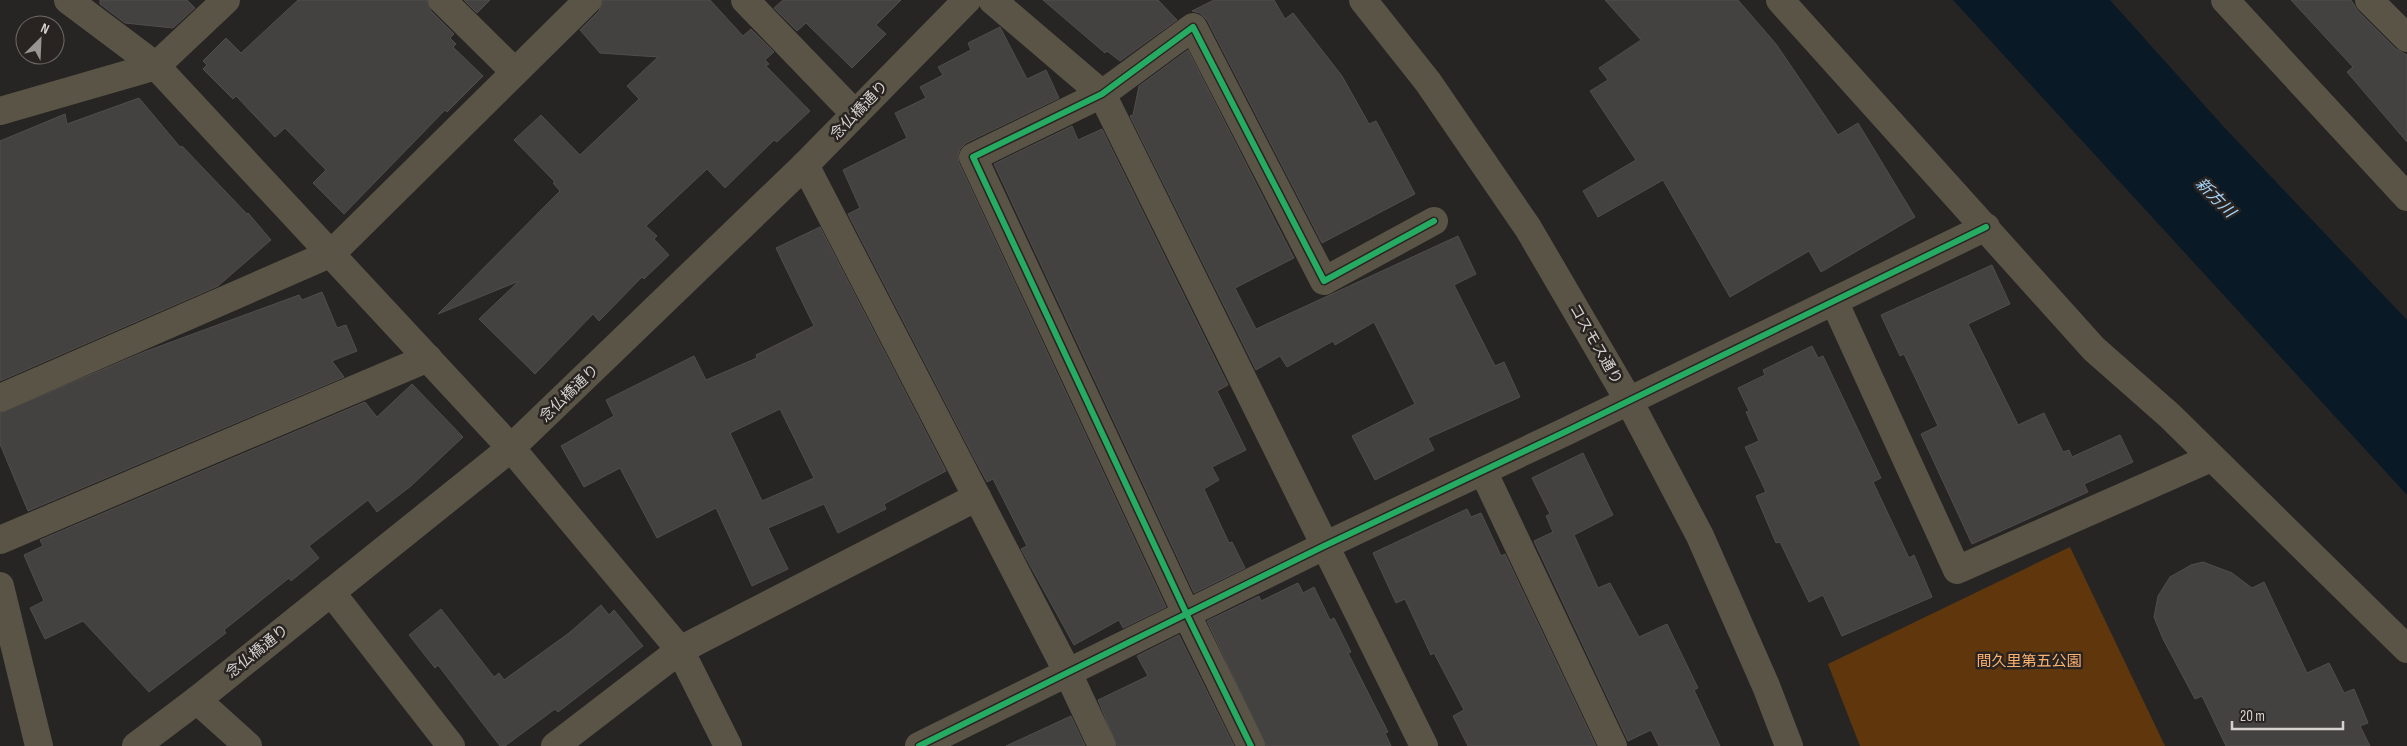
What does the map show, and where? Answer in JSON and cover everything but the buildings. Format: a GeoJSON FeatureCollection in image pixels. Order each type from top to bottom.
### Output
{"type":"FeatureCollection","features":[{"type":"Feature","properties":{"kind":"street"},"geometry":{"type":"LineString","coordinates":[[68,0],[156,66],[332,253],[511,448],[680,650],[728,746]]}},
{"type":"Feature","properties":{"kind":"street"},"geometry":{"type":"LineString","coordinates":[[0,111],[156,66],[226,0]]}},
{"type":"Feature","properties":{"kind":"street"},"geometry":{"type":"LineString","coordinates":[[442,0],[515,72]]}},
{"type":"Feature","properties":{"kind":"street"},"geometry":{"type":"LineString","coordinates":[[0,398],[332,253],[588,0]]}},
{"type":"Feature","properties":{"kind":"street"},"geometry":{"type":"LineString","coordinates":[[745,0],[855,114]]}},
{"type":"Feature","properties":{"kind":"street","name":"念仏橋通り"},"geometry":{"type":"LineString","coordinates":[[136,746],[197,700],[511,448],[805,165],[967,0]]}},
{"type":"Feature","properties":{"kind":"street"},"geometry":{"type":"LineString","coordinates":[[992,0],[1102,94],[1424,746]]}},
{"type":"Feature","properties":{"kind":"street","name":"コスモス通り"},"geometry":{"type":"LineString","coordinates":[[1363,0],[1428,82],[1528,228],[1630,400],[1700,536],[1766,686],[1789,746]]}},
{"type":"Feature","properties":{"kind":"street"},"geometry":{"type":"LineString","coordinates":[[1780,0],[1986,226],[2094,348],[2170,416],[2407,649]]}},
{"type":"Feature","properties":{"kind":"street"},"geometry":{"type":"LineString","coordinates":[[2225,0],[2407,197]]}},
{"type":"Feature","properties":{"kind":"street"},"geometry":{"type":"LineString","coordinates":[[2369,0],[2407,38]]}},
{"type":"Feature","properties":{"kind":"street"},"geometry":{"type":"LineString","coordinates":[[1251,746],[1187,615],[973,157],[1102,94],[1193,28],[1324,281],[1434,221]]}},
{"type":"Feature","properties":{"kind":"street"},"geometry":{"type":"LineString","coordinates":[[805,165],[1068,673],[1102,746]]}},
{"type":"Feature","properties":{"kind":"street"},"geometry":{"type":"LineString","coordinates":[[919,746],[1324,546],[1484,471],[1986,226]]}},
{"type":"Feature","properties":{"kind":"street"},"geometry":{"type":"LineString","coordinates":[[1834,301],[1957,570],[2212,458]]}},
{"type":"Feature","properties":{"kind":"street"},"geometry":{"type":"LineString","coordinates":[[0,540],[428,358]]}},
{"type":"Feature","properties":{"kind":"street"},"geometry":{"type":"LineString","coordinates":[[1484,471],[1613,746]]}},
{"type":"Feature","properties":{"kind":"street"},"geometry":{"type":"LineString","coordinates":[[555,746],[680,650],[977,497]]}},
{"type":"Feature","properties":{"kind":"street"},"geometry":{"type":"LineString","coordinates":[[0,586],[39,746]]}},
{"type":"Feature","properties":{"kind":"street"},"geometry":{"type":"LineString","coordinates":[[331,592],[452,746]]}},
{"type":"Feature","properties":{"kind":"street"},"geometry":{"type":"LineString","coordinates":[[197,700],[248,746]]}},
{"type":"Feature","properties":{"kind":"green space","name":"間久里第五公園"},"geometry":{"type":"Polygon","coordinates":[[[2070,547],[2165,746],[1860,746],[1828,664],[2070,547]]]}},
{"type":"Feature","properties":{"kind":"water","name":"新方川"},"geometry":{"type":"Polygon","coordinates":[[[1953,0],[2110,0],[2223,126],[2407,320],[2407,495],[1953,0]]]}},
{"type":"Feature","properties":{"kind":"cycle path"},"geometry":{"type":"LineString","coordinates":[[1251,746],[1187,615],[973,157],[1102,94],[1193,27],[1324,281],[1434,221]]}},
{"type":"Feature","properties":{"kind":"cycle path"},"geometry":{"type":"LineString","coordinates":[[919,746],[1324,546],[1567,431],[1986,227]]}}]}
